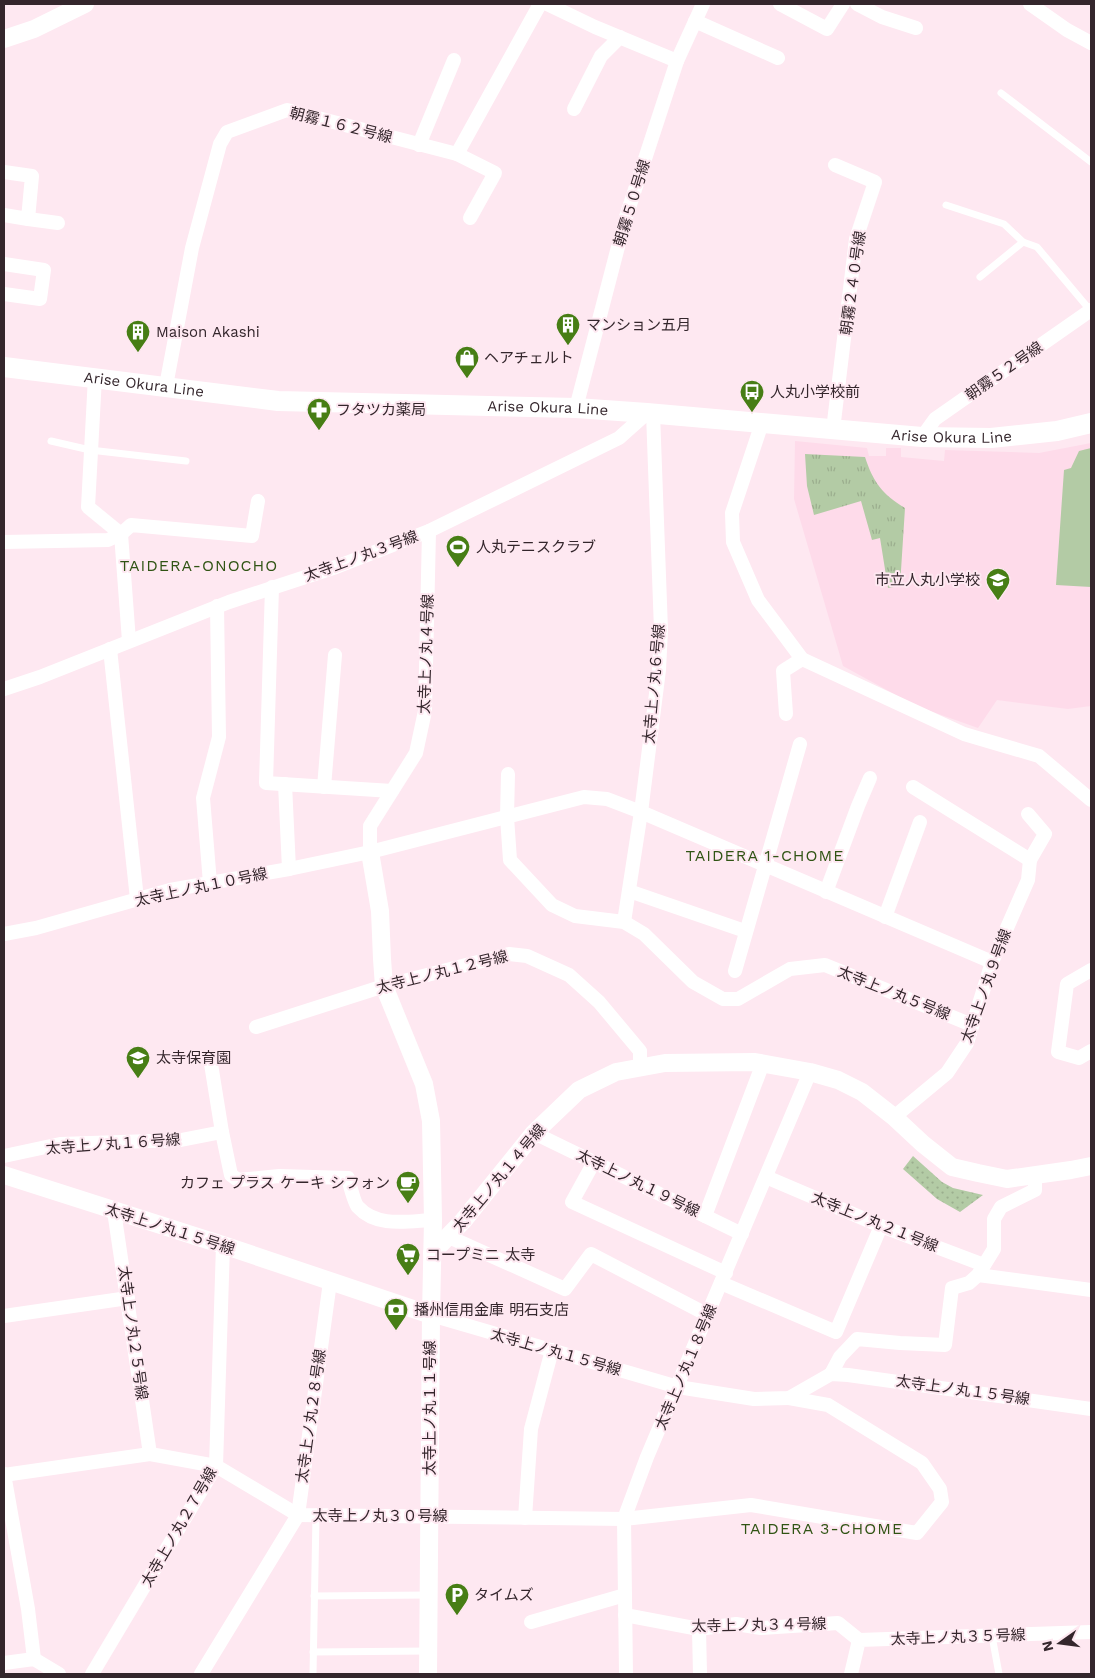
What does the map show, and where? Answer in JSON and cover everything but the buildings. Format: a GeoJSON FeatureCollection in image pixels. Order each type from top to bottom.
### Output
{"type":"FeatureCollection","features":[{"type":"Feature","properties":{"kind":"main road","name":"Arise Okura Line"},"geometry":{"type":"LineString","coordinates":[[4,367],[278,401],[576,408],[922,437],[991,438],[1057,431],[1091,423]]}},
{"type":"Feature","properties":{"kind":"street"},"geometry":{"type":"LineString","coordinates":[[4,39],[34,29],[85,4]]}},
{"type":"Feature","properties":{"kind":"street"},"geometry":{"type":"LineString","coordinates":[[457,154],[540,4]]}},
{"type":"Feature","properties":{"kind":"street"},"geometry":{"type":"LineString","coordinates":[[547,4],[677,60]]}},
{"type":"Feature","properties":{"kind":"street","name":"朝霧５０号線"},"geometry":{"type":"LineString","coordinates":[[576,408],[625,220],[677,60],[703,4]]}},
{"type":"Feature","properties":{"kind":"street"},"geometry":{"type":"LineString","coordinates":[[780,4],[827,29],[843,4]]}},
{"type":"Feature","properties":{"kind":"street"},"geometry":{"type":"LineString","coordinates":[[857,4],[882,17],[916,28]]}},
{"type":"Feature","properties":{"kind":"street"},"geometry":{"type":"LineString","coordinates":[[1030,4],[1067,30],[1091,43]]}},
{"type":"Feature","properties":{"kind":"street"},"geometry":{"type":"LineString","coordinates":[[695,21],[778,58]]}},
{"type":"Feature","properties":{"kind":"street"},"geometry":{"type":"LineString","coordinates":[[574,109],[601,56],[620,37]]}},
{"type":"Feature","properties":{"kind":"street"},"geometry":{"type":"LineString","coordinates":[[419,145],[454,60]]}},
{"type":"Feature","properties":{"kind":"street","name":"朝霧１６２号線"},"geometry":{"type":"LineString","coordinates":[[166,386],[192,248],[220,144],[227,132],[287,110],[457,154],[495,173],[470,218]]}},
{"type":"Feature","properties":{"kind":"street","name":"朝霧２４０号線"},"geometry":{"type":"LineString","coordinates":[[833,430],[856,239],[875,182],[835,165]]}},
{"type":"Feature","properties":{"kind":"street"},"geometry":{"type":"LineString","coordinates":[[4,172],[32,176],[28,218]]}},
{"type":"Feature","properties":{"kind":"street"},"geometry":{"type":"LineString","coordinates":[[4,215],[58,223]]}},
{"type":"Feature","properties":{"kind":"street"},"geometry":{"type":"LineString","coordinates":[[4,264],[44,270],[40,299],[4,294]]}},
{"type":"Feature","properties":{"kind":"street","name":"朝霧５２号線"},"geometry":{"type":"LineString","coordinates":[[922,437],[935,419],[1091,310]]}},
{"type":"Feature","properties":{"kind":"street"},"geometry":{"type":"LineString","coordinates":[[95,377],[88,507],[121,534],[129,641]]}},
{"type":"Feature","properties":{"kind":"street","name":"太寺上ノ丸３号線"},"geometry":{"type":"LineString","coordinates":[[4,689],[40,677],[217,606],[344,564],[430,531],[619,438],[650,413]]}},
{"type":"Feature","properties":{"kind":"street","name":"太寺上ノ丸６号線"},"geometry":{"type":"LineString","coordinates":[[624,922],[641,812],[661,630],[650,413]]}},
{"type":"Feature","properties":{"kind":"street"},"geometry":{"type":"LineString","coordinates":[[762,423],[732,513],[733,542],[758,600],[802,659],[964,734],[1039,756],[1091,800]]}},
{"type":"Feature","properties":{"kind":"street"},"geometry":{"type":"LineString","coordinates":[[4,542],[108,540],[121,534],[131,525],[252,536],[258,501]]}},
{"type":"Feature","properties":{"kind":"street","name":"太寺上ノ丸４号線"},"geometry":{"type":"LineString","coordinates":[[370,852],[370,826],[416,753],[425,711],[430,531]]}},
{"type":"Feature","properties":{"kind":"street"},"geometry":{"type":"LineString","coordinates":[[272,588],[266,783],[392,791]]}},
{"type":"Feature","properties":{"kind":"street"},"geometry":{"type":"LineString","coordinates":[[210,883],[203,798],[219,737],[217,606]]}},
{"type":"Feature","properties":{"kind":"street"},"geometry":{"type":"LineString","coordinates":[[110,649],[137,899]]}},
{"type":"Feature","properties":{"kind":"street"},"geometry":{"type":"LineString","coordinates":[[324,787],[335,655]]}},
{"type":"Feature","properties":{"kind":"street"},"geometry":{"type":"LineString","coordinates":[[786,714],[783,671],[802,659]]}},
{"type":"Feature","properties":{"kind":"street"},"geometry":{"type":"LineString","coordinates":[[735,971],[800,744]]}},
{"type":"Feature","properties":{"kind":"street","name":"太寺上ノ丸５号線"},"geometry":{"type":"LineString","coordinates":[[508,774],[507,817],[510,860],[552,905],[575,916],[624,922],[644,934],[693,982],[723,999],[738,999],[790,968],[826,965],[972,1025]]}},
{"type":"Feature","properties":{"kind":"street"},"geometry":{"type":"LineString","coordinates":[[826,892],[870,778]]}},
{"type":"Feature","properties":{"kind":"street"},"geometry":{"type":"LineString","coordinates":[[285,784],[289,869]]}},
{"type":"Feature","properties":{"kind":"street"},"geometry":{"type":"LineString","coordinates":[[912,787],[1030,860],[1045,834],[1028,814]]}},
{"type":"Feature","properties":{"kind":"street","name":"太寺上ノ丸１０号線"},"geometry":{"type":"LineString","coordinates":[[4,934],[36,928],[170,890],[289,869],[370,852],[584,797],[607,799],[641,812],[885,918],[992,962]]}},
{"type":"Feature","properties":{"kind":"street"},"geometry":{"type":"LineString","coordinates":[[885,918],[920,822]]}},
{"type":"Feature","properties":{"kind":"street","name":"太寺上ノ丸１１号線"},"geometry":{"type":"LineString","coordinates":[[370,852],[380,911],[384,986],[424,1084],[431,1121],[433,1220],[430,1315],[428,1674]]}},
{"type":"Feature","properties":{"kind":"street","name":"太寺上ノ丸９号線"},"geometry":{"type":"LineString","coordinates":[[894,1117],[947,1073],[967,1043],[992,962],[1028,880],[1030,860]]}},
{"type":"Feature","properties":{"kind":"street"},"geometry":{"type":"LineString","coordinates":[[629,891],[746,930]]}},
{"type":"Feature","properties":{"kind":"street","name":"太寺上ノ丸１２号線"},"geometry":{"type":"LineString","coordinates":[[256,1027],[384,986],[509,954],[527,956],[569,975],[599,1002],[640,1051],[640,1068]]}},
{"type":"Feature","properties":{"kind":"street"},"geometry":{"type":"LineString","coordinates":[[1091,970],[1067,984],[1058,1052],[1079,1058],[1091,1052]]}},
{"type":"Feature","properties":{"kind":"street","name":"太寺上ノ丸１４号線"},"geometry":{"type":"LineString","coordinates":[[432,1254],[449,1237],[534,1133],[579,1090],[616,1072],[665,1063],[755,1062],[810,1072],[838,1080],[862,1092],[952,1167],[978,1174],[1007,1179],[1090,1168]]}},
{"type":"Feature","properties":{"kind":"street"},"geometry":{"type":"LineString","coordinates":[[705,1216],[764,1063]]}},
{"type":"Feature","properties":{"kind":"street"},"geometry":{"type":"LineString","coordinates":[[211,1064],[231,1175],[238,1180],[279,1176],[348,1178],[357,1207],[374,1218],[387,1222],[433,1220]]}},
{"type":"Feature","properties":{"kind":"street","name":"太寺上ノ丸１８号線"},"geometry":{"type":"LineString","coordinates":[[626,1674],[624,1519],[647,1457],[810,1072]]}},
{"type":"Feature","properties":{"kind":"street","name":"太寺上ノ丸１６号線"},"geometry":{"type":"LineString","coordinates":[[4,1156],[60,1144],[181,1140],[222,1132]]}},
{"type":"Feature","properties":{"kind":"street","name":"太寺上ノ丸１９号線"},"geometry":{"type":"LineString","coordinates":[[534,1133],[742,1234]]}},
{"type":"Feature","properties":{"kind":"street"},"geometry":{"type":"LineString","coordinates":[[594,1162],[572,1202],[836,1332],[881,1226]]}},
{"type":"Feature","properties":{"kind":"street","name":"太寺上ノ丸１５号線"},"geometry":{"type":"LineString","coordinates":[[4,1175],[430,1315],[678,1387],[754,1399],[789,1398],[830,1374],[858,1376],[1091,1409]]}},
{"type":"Feature","properties":{"kind":"street"},"geometry":{"type":"LineString","coordinates":[[830,1374],[840,1356],[857,1339],[945,1345],[952,1288],[969,1283],[981,1270],[994,1249],[994,1219],[1001,1207],[1035,1190],[1035,1175]]}},
{"type":"Feature","properties":{"kind":"street","name":"太寺上ノ丸２１号線"},"geometry":{"type":"LineString","coordinates":[[766,1177],[981,1270],[1091,1290]]}},
{"type":"Feature","properties":{"kind":"street","name":"太寺上ノ丸２５号線"},"geometry":{"type":"LineString","coordinates":[[114,1211],[150,1454]]}},
{"type":"Feature","properties":{"kind":"street"},"geometry":{"type":"LineString","coordinates":[[449,1237],[566,1288],[591,1254],[708,1315]]}},
{"type":"Feature","properties":{"kind":"street","name":"太寺上ノ丸２７号線"},"geometry":{"type":"LineString","coordinates":[[92,1674],[216,1466],[223,1246]]}},
{"type":"Feature","properties":{"kind":"street","name":"太寺上ノ丸２８号線"},"geometry":{"type":"LineString","coordinates":[[201,1674],[298,1516],[330,1282]]}},
{"type":"Feature","properties":{"kind":"street"},"geometry":{"type":"LineString","coordinates":[[4,1316],[128,1298]]}},
{"type":"Feature","properties":{"kind":"street"},"geometry":{"type":"LineString","coordinates":[[525,1518],[531,1429],[552,1350]]}},
{"type":"Feature","properties":{"kind":"street","name":"太寺上ノ丸３０号線"},"geometry":{"type":"LineString","coordinates":[[4,1475],[150,1454],[216,1466],[298,1516],[624,1519],[752,1506],[917,1533],[942,1502],[940,1489],[922,1463],[828,1405],[789,1398]]}},
{"type":"Feature","properties":{"kind":"street"},"geometry":{"type":"LineString","coordinates":[[4,1475],[28,1609],[34,1658]]}},
{"type":"Feature","properties":{"kind":"street"},"geometry":{"type":"LineString","coordinates":[[531,1622],[625,1595]]}},
{"type":"Feature","properties":{"kind":"street","name":"太寺上ノ丸３４号線"},"geometry":{"type":"LineString","coordinates":[[625,1615],[700,1629],[736,1624],[761,1628],[838,1623],[859,1640]]}},
{"type":"Feature","properties":{"kind":"street"},"geometry":{"type":"LineString","coordinates":[[700,1629],[700,1674]]}},
{"type":"Feature","properties":{"kind":"street","name":"太寺上ノ丸３５号線"},"geometry":{"type":"LineString","coordinates":[[859,1640],[1091,1632]]}},
{"type":"Feature","properties":{"kind":"street"},"geometry":{"type":"LineString","coordinates":[[851,1674],[859,1640]]}},
{"type":"Feature","properties":{"kind":"street"},"geometry":{"type":"LineString","coordinates":[[4,1663],[34,1658],[59,1674]]}},
{"type":"Feature","properties":{"kind":"lane"},"geometry":{"type":"LineString","coordinates":[[1001,93],[1091,162]]}},
{"type":"Feature","properties":{"kind":"lane"},"geometry":{"type":"LineString","coordinates":[[946,205],[1004,224],[1023,242],[1037,247],[1091,310]]}},
{"type":"Feature","properties":{"kind":"lane"},"geometry":{"type":"LineString","coordinates":[[980,277],[1023,242]]}},
{"type":"Feature","properties":{"kind":"lane"},"geometry":{"type":"LineString","coordinates":[[51,441],[90,450],[186,461]]}},
{"type":"Feature","properties":{"kind":"lane"},"geometry":{"type":"LineString","coordinates":[[314,1674],[316,1516]]}},
{"type":"Feature","properties":{"kind":"lane"},"geometry":{"type":"LineString","coordinates":[[314,1596],[429,1595]]}},
{"type":"Feature","properties":{"kind":"lane"},"geometry":{"type":"LineString","coordinates":[[992,1636],[999,1674]]}},
{"type":"Feature","properties":{"kind":"lane"},"geometry":{"type":"LineString","coordinates":[[314,1652],[428,1650]]}},
{"type":"Feature","properties":{"kind":"shaded area","name":"市立人丸小学校"},"geometry":{"type":"Polygon","coordinates":[[[795,441],[867,448],[869,456],[886,456],[886,448],[901,448],[901,457],[944,461],[945,450],[1039,453],[1091,443],[1091,706],[1068,709],[997,700],[978,728],[916,706],[843,666],[794,499],[795,441]]]}},
{"type":"Feature","properties":{"kind":"green space"},"geometry":{"type":"Polygon","coordinates":[[[1091,448],[1091,587],[1056,585],[1064,470],[1071,468],[1079,451],[1091,448]]]}},
{"type":"Feature","properties":{"kind":"green space"},"geometry":{"type":"Polygon","coordinates":[[[805,454],[865,457],[875,481],[885,493],[905,508],[900,586],[888,588],[880,538],[872,540],[861,501],[814,515],[807,486],[805,454]]]}},
{"type":"Feature","properties":{"kind":"green space"},"geometry":{"type":"Polygon","coordinates":[[[913,1156],[942,1182],[953,1188],[983,1195],[960,1212],[937,1199],[903,1169],[913,1156]]]}},
{"type":"Feature","properties":{"kind":"place","name":"マンション五月"},"geometry":{"type":"Point","coordinates":[568,346]}},
{"type":"Feature","properties":{"kind":"place","name":"Maison Akashi"},"geometry":{"type":"Point","coordinates":[138,353]}},
{"type":"Feature","properties":{"kind":"place","name":"ヘアチェルト"},"geometry":{"type":"Point","coordinates":[467,379]}},
{"type":"Feature","properties":{"kind":"place","name":"人丸小学校前"},"geometry":{"type":"Point","coordinates":[752,413]}},
{"type":"Feature","properties":{"kind":"place","name":"フタツカ薬局"},"geometry":{"type":"Point","coordinates":[319,431]}},
{"type":"Feature","properties":{"kind":"place","name":"人丸テニスクラブ"},"geometry":{"type":"Point","coordinates":[458,568]}},
{"type":"Feature","properties":{"kind":"place","name":"市立人丸小学校"},"geometry":{"type":"Point","coordinates":[998,601]}},
{"type":"Feature","properties":{"kind":"place","name":"太寺保育園"},"geometry":{"type":"Point","coordinates":[138,1079]}},
{"type":"Feature","properties":{"kind":"place","name":"カフェ プラス ケーキ シフォン"},"geometry":{"type":"Point","coordinates":[408,1204]}},
{"type":"Feature","properties":{"kind":"place","name":"コープミニ 太寺"},"geometry":{"type":"Point","coordinates":[408,1276]}},
{"type":"Feature","properties":{"kind":"place","name":"播州信用金庫 明石支店"},"geometry":{"type":"Point","coordinates":[396,1331]}},
{"type":"Feature","properties":{"kind":"place","name":"タイムズ"},"geometry":{"type":"Point","coordinates":[457,1616]}},
{"type":"Feature","properties":{"kind":"district","name":"TAIDERA-ONOCHO"},"geometry":{"type":"Point","coordinates":[199,565]}},
{"type":"Feature","properties":{"kind":"district","name":"TAIDERA 1-CHOME"},"geometry":{"type":"Point","coordinates":[765,855]}},
{"type":"Feature","properties":{"kind":"district","name":"TAIDERA 3-CHOME"},"geometry":{"type":"Point","coordinates":[822,1528]}}]}
